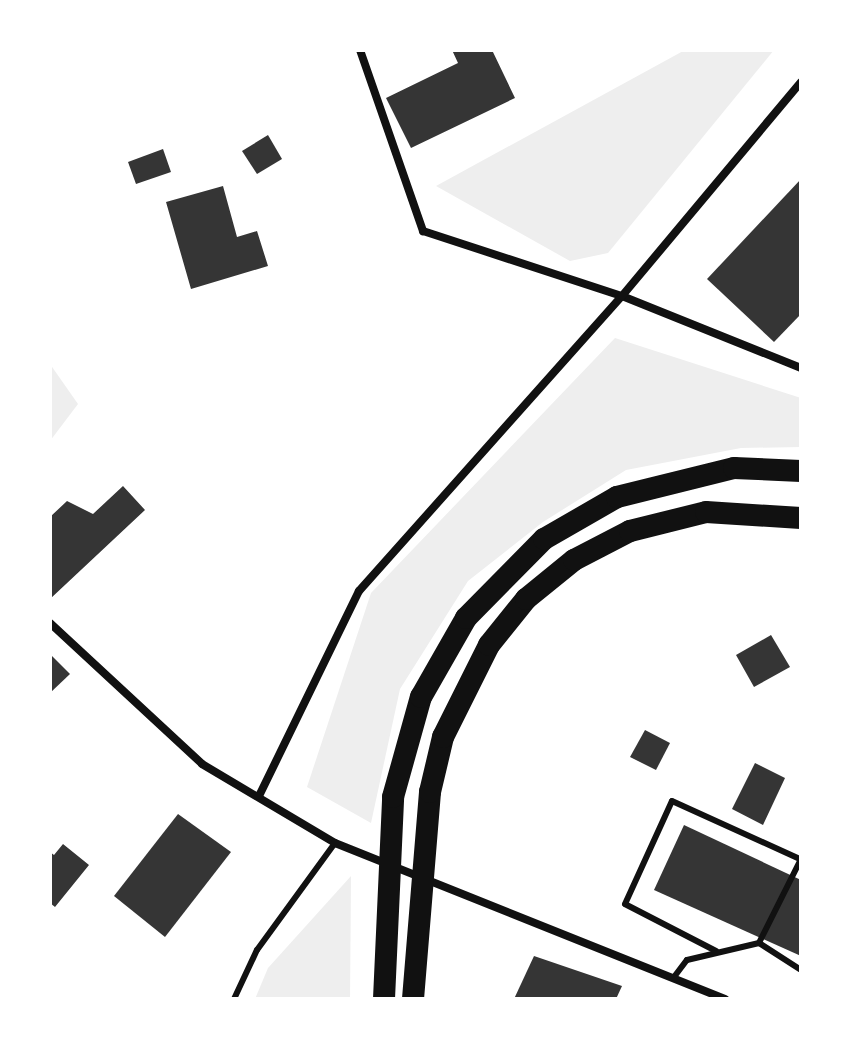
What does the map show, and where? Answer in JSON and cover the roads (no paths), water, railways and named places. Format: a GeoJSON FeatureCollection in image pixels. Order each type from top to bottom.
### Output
{"type":"FeatureCollection","features":[{"type":"Feature","properties":{"kind":"highway"},"geometry":{"type":"LineString","coordinates":[[384,999],[385,906],[393,797],[421,697],[466,618],[525,556],[575,518],[617,497],[671,480],[734,468],[801,471]]}},
{"type":"Feature","properties":{"kind":"highway"},"geometry":{"type":"LineString","coordinates":[[413,999],[423,847],[443,737],[461,692],[489,645],[526,599],[574,560],[670,517],[743,511],[801,518]]}},
{"type":"Feature","properties":{"kind":"street"},"geometry":{"type":"LineString","coordinates":[[360,50],[423,231],[622,296],[801,368]]}},
{"type":"Feature","properties":{"kind":"street"},"geometry":{"type":"LineString","coordinates":[[259,796],[359,591],[622,296],[801,82]]}},
{"type":"Feature","properties":{"kind":"street"},"geometry":{"type":"LineString","coordinates":[[50,623],[202,764],[335,843],[725,999]]}},
{"type":"Feature","properties":{"kind":"lane"},"geometry":{"type":"LineString","coordinates":[[716,951],[625,904],[672,801],[800,859],[759,943]]}},
{"type":"Feature","properties":{"kind":"lane"},"geometry":{"type":"LineString","coordinates":[[234,999],[257,950],[335,843]]}},
{"type":"Feature","properties":{"kind":"lane"},"geometry":{"type":"LineString","coordinates":[[674,977],[687,960],[759,943],[801,970]]}}]}
